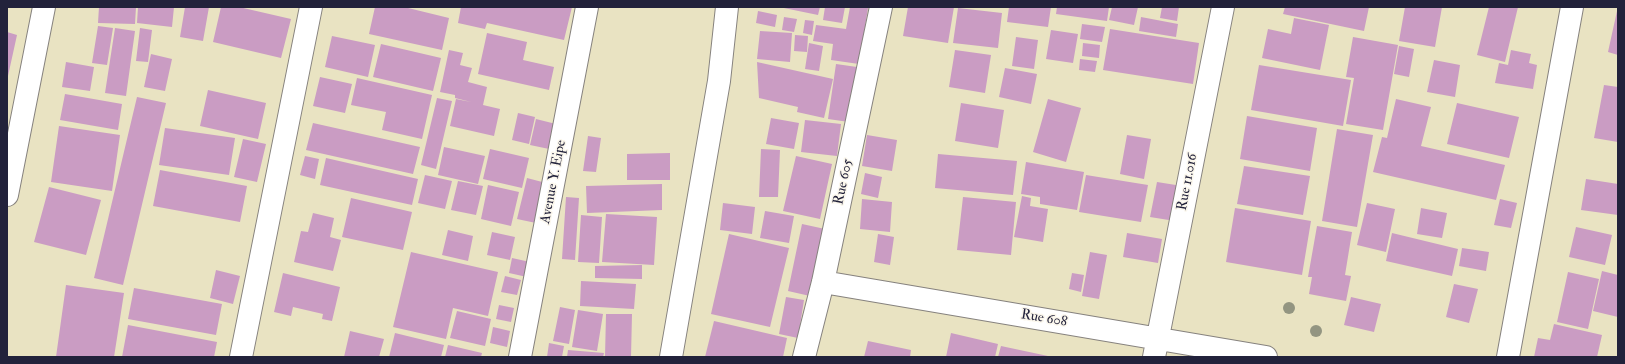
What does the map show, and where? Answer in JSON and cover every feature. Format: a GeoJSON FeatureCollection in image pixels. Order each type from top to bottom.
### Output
{"type":"FeatureCollection","features":[{"type":"Feature","properties":{"kind":"street"},"geometry":{"type":"LineString","coordinates":[[7,195],[44,7]]}},
{"type":"Feature","properties":{"kind":"street"},"geometry":{"type":"LineString","coordinates":[[241,357],[311,7]]}},
{"type":"Feature","properties":{"kind":"street","name":"Avenue Y. Eipe"},"geometry":{"type":"LineString","coordinates":[[520,357],[587,7]]}},
{"type":"Feature","properties":{"kind":"street"},"geometry":{"type":"LineString","coordinates":[[671,357],[719,81],[728,7]]}},
{"type":"Feature","properties":{"kind":"street","name":"Rue 605"},"geometry":{"type":"LineString","coordinates":[[804,357],[823,282],[881,7]]}},
{"type":"Feature","properties":{"kind":"street","name":"Rue 11.016"},"geometry":{"type":"LineString","coordinates":[[1156,348],[1223,7]]}},
{"type":"Feature","properties":{"kind":"street"},"geometry":{"type":"LineString","coordinates":[[1508,357],[1572,7]]}},
{"type":"Feature","properties":{"kind":"street","name":"Rue 608"},"geometry":{"type":"LineString","coordinates":[[823,282],[1156,348],[1266,357]]}},
{"type":"Feature","properties":{"kind":"building"},"geometry":{"type":"Polygon","coordinates":[[[99,7],[136,7],[135,24],[98,23],[99,7]]]}},
{"type":"Feature","properties":{"kind":"building"},"geometry":{"type":"Polygon","coordinates":[[[138,7],[174,7],[172,27],[137,23],[138,7]]]}},
{"type":"Feature","properties":{"kind":"building"},"geometry":{"type":"Polygon","coordinates":[[[185,7],[209,7],[203,41],[180,37],[185,7]]]}},
{"type":"Feature","properties":{"kind":"building"},"geometry":{"type":"Polygon","coordinates":[[[221,7],[239,7],[291,19],[281,58],[213,42],[221,7]]]}},
{"type":"Feature","properties":{"kind":"building"},"geometry":{"type":"Polygon","coordinates":[[[375,7],[404,7],[449,18],[442,50],[369,34],[375,7]]]}},
{"type":"Feature","properties":{"kind":"building"},"geometry":{"type":"Polygon","coordinates":[[[461,7],[572,7],[564,40],[487,23],[485,29],[458,23],[461,7]]]}},
{"type":"Feature","properties":{"kind":"building"},"geometry":{"type":"Polygon","coordinates":[[[779,7],[820,7],[818,15],[779,7]]]}},
{"type":"Feature","properties":{"kind":"building"},"geometry":{"type":"Polygon","coordinates":[[[825,7],[845,7],[842,23],[823,20],[825,7]]]}},
{"type":"Feature","properties":{"kind":"building"},"geometry":{"type":"Polygon","coordinates":[[[850,7],[868,8],[859,64],[831,60],[833,44],[813,41],[816,25],[846,29],[850,7]]]}},
{"type":"Feature","properties":{"kind":"building"},"geometry":{"type":"Polygon","coordinates":[[[908,7],[954,7],[948,43],[903,36],[908,7]]]}},
{"type":"Feature","properties":{"kind":"building"},"geometry":{"type":"Polygon","coordinates":[[[1009,7],[1051,7],[1048,27],[1007,22],[1009,7]]]}},
{"type":"Feature","properties":{"kind":"building"},"geometry":{"type":"Polygon","coordinates":[[[1057,7],[1109,7],[1107,21],[1056,14],[1057,7]]]}},
{"type":"Feature","properties":{"kind":"building"},"geometry":{"type":"Polygon","coordinates":[[[1112,7],[1138,7],[1134,25],[1109,20],[1112,7]]]}},
{"type":"Feature","properties":{"kind":"building"},"geometry":{"type":"Polygon","coordinates":[[[1162,7],[1179,7],[1177,21],[1160,18],[1162,7]]]}},
{"type":"Feature","properties":{"kind":"building"},"geometry":{"type":"Polygon","coordinates":[[[1285,7],[1369,7],[1364,31],[1283,14],[1285,7]]]}},
{"type":"Feature","properties":{"kind":"building"},"geometry":{"type":"Polygon","coordinates":[[[1405,7],[1442,7],[1435,47],[1399,41],[1405,7]]]}},
{"type":"Feature","properties":{"kind":"building"},"geometry":{"type":"Polygon","coordinates":[[[1489,7],[1518,7],[1505,62],[1477,55],[1489,7]]]}},
{"type":"Feature","properties":{"kind":"building"},"geometry":{"type":"Polygon","coordinates":[[[958,8],[1002,13],[998,48],[953,43],[958,8]]]}},
{"type":"Feature","properties":{"kind":"building"},"geometry":{"type":"Polygon","coordinates":[[[758,11],[777,15],[775,27],[756,23],[758,11]]]}},
{"type":"Feature","properties":{"kind":"building"},"geometry":{"type":"Polygon","coordinates":[[[1618,11],[1618,55],[1608,52],[1618,11]]]}},
{"type":"Feature","properties":{"kind":"building"},"geometry":{"type":"Polygon","coordinates":[[[784,17],[797,19],[794,32],[782,30],[784,17]]]}},
{"type":"Feature","properties":{"kind":"building"},"geometry":{"type":"Polygon","coordinates":[[[1141,17],[1178,24],[1176,37],[1139,31],[1141,17]]]}},
{"type":"Feature","properties":{"kind":"building"},"geometry":{"type":"Polygon","coordinates":[[[1294,18],[1329,25],[1320,70],[1262,58],[1268,29],[1291,34],[1294,18]]]}},
{"type":"Feature","properties":{"kind":"building"},"geometry":{"type":"Polygon","coordinates":[[[805,20],[814,21],[812,35],[803,33],[805,20]]]}},
{"type":"Feature","properties":{"kind":"building"},"geometry":{"type":"Polygon","coordinates":[[[1082,24],[1105,27],[1102,42],[1080,39],[1082,24]]]}},
{"type":"Feature","properties":{"kind":"building"},"geometry":{"type":"Polygon","coordinates":[[[98,26],[113,28],[107,65],[92,63],[98,26]]]}},
{"type":"Feature","properties":{"kind":"building"},"geometry":{"type":"Polygon","coordinates":[[[115,28],[135,31],[126,96],[105,93],[115,28]]]}},
{"type":"Feature","properties":{"kind":"building"},"geometry":{"type":"Polygon","coordinates":[[[140,28],[152,30],[148,62],[136,61],[140,28]]]}},
{"type":"Feature","properties":{"kind":"building"},"geometry":{"type":"Polygon","coordinates":[[[1110,29],[1199,43],[1193,84],[1103,70],[1110,29]]]}},
{"type":"Feature","properties":{"kind":"building"},"geometry":{"type":"Polygon","coordinates":[[[1051,30],[1078,34],[1073,63],[1046,59],[1051,30]]]}},
{"type":"Feature","properties":{"kind":"building"},"geometry":{"type":"Polygon","coordinates":[[[760,31],[792,33],[790,62],[757,59],[760,31]]]}},
{"type":"Feature","properties":{"kind":"building"},"geometry":{"type":"Polygon","coordinates":[[[7,32],[17,35],[8,76],[7,76],[7,32]]]}},
{"type":"Feature","properties":{"kind":"building"},"geometry":{"type":"Polygon","coordinates":[[[487,33],[527,42],[523,60],[554,67],[549,90],[478,74],[487,33]]]}},
{"type":"Feature","properties":{"kind":"building"},"geometry":{"type":"Polygon","coordinates":[[[795,35],[808,36],[807,52],[794,51],[795,35]]]}},
{"type":"Feature","properties":{"kind":"building"},"geometry":{"type":"Polygon","coordinates":[[[332,36],[375,45],[368,77],[325,67],[332,36]]]}},
{"type":"Feature","properties":{"kind":"building"},"geometry":{"type":"Polygon","coordinates":[[[1016,37],[1038,40],[1034,69],[1012,66],[1016,37]]]}},
{"type":"Feature","properties":{"kind":"building"},"geometry":{"type":"Polygon","coordinates":[[[1353,37],[1398,45],[1383,130],[1346,124],[1354,78],[1346,77],[1353,37]]]}},
{"type":"Feature","properties":{"kind":"building"},"geometry":{"type":"Polygon","coordinates":[[[809,43],[823,46],[819,71],[805,69],[809,43]]]}},
{"type":"Feature","properties":{"kind":"building"},"geometry":{"type":"Polygon","coordinates":[[[1083,43],[1100,45],[1099,58],[1082,56],[1083,43]]]}},
{"type":"Feature","properties":{"kind":"building"},"geometry":{"type":"Polygon","coordinates":[[[381,44],[441,58],[433,91],[373,77],[381,44]]]}},
{"type":"Feature","properties":{"kind":"building"},"geometry":{"type":"Polygon","coordinates":[[[1399,46],[1414,49],[1409,77],[1394,74],[1399,46]]]}},
{"type":"Feature","properties":{"kind":"building"},"geometry":{"type":"Polygon","coordinates":[[[449,50],[463,53],[460,65],[472,68],[468,82],[487,87],[483,105],[500,109],[494,136],[450,126],[456,99],[471,102],[455,98],[455,95],[440,92],[449,50]]]}},
{"type":"Feature","properties":{"kind":"building"},"geometry":{"type":"Polygon","coordinates":[[[955,50],[991,55],[985,93],[949,87],[955,50]]]}},
{"type":"Feature","properties":{"kind":"building"},"geometry":{"type":"Polygon","coordinates":[[[1511,50],[1531,54],[1529,63],[1537,65],[1533,89],[1495,83],[1499,63],[1508,65],[1511,50]]]}},
{"type":"Feature","properties":{"kind":"building"},"geometry":{"type":"Polygon","coordinates":[[[151,54],[172,59],[165,91],[144,87],[151,54]]]}},
{"type":"Feature","properties":{"kind":"building"},"geometry":{"type":"Polygon","coordinates":[[[1080,59],[1097,61],[1095,72],[1079,70],[1080,59]]]}},
{"type":"Feature","properties":{"kind":"building"},"geometry":{"type":"Polygon","coordinates":[[[1434,60],[1460,65],[1455,97],[1427,92],[1434,60]]]}},
{"type":"Feature","properties":{"kind":"building"},"geometry":{"type":"Polygon","coordinates":[[[66,62],[94,67],[90,91],[62,87],[66,62]]]}},
{"type":"Feature","properties":{"kind":"building"},"geometry":{"type":"Polygon","coordinates":[[[757,62],[833,79],[824,118],[797,112],[798,107],[759,98],[757,62]]]}},
{"type":"Feature","properties":{"kind":"building"},"geometry":{"type":"Polygon","coordinates":[[[836,64],[857,67],[849,122],[828,119],[836,64]]]}},
{"type":"Feature","properties":{"kind":"building"},"geometry":{"type":"Polygon","coordinates":[[[1259,65],[1351,80],[1343,126],[1251,110],[1259,65]]]}},
{"type":"Feature","properties":{"kind":"building"},"geometry":{"type":"Polygon","coordinates":[[[1005,68],[1037,74],[1031,104],[999,97],[1005,68]]]}},
{"type":"Feature","properties":{"kind":"building"},"geometry":{"type":"Polygon","coordinates":[[[320,77],[352,84],[345,113],[313,106],[320,77]]]}},
{"type":"Feature","properties":{"kind":"building"},"geometry":{"type":"Polygon","coordinates":[[[357,78],[432,95],[422,139],[382,130],[386,112],[351,105],[357,78]]]}},
{"type":"Feature","properties":{"kind":"building"},"geometry":{"type":"Polygon","coordinates":[[[1604,85],[1618,87],[1618,142],[1594,138],[1604,85]]]}},
{"type":"Feature","properties":{"kind":"building"},"geometry":{"type":"Polygon","coordinates":[[[208,90],[266,103],[258,139],[200,126],[208,90]]]}},
{"type":"Feature","properties":{"kind":"building"},"geometry":{"type":"Polygon","coordinates":[[[65,94],[122,104],[118,130],[60,120],[65,94]]]}},
{"type":"Feature","properties":{"kind":"building"},"geometry":{"type":"Polygon","coordinates":[[[137,97],[166,103],[123,285],[94,278],[137,97]]]}},
{"type":"Feature","properties":{"kind":"building"},"geometry":{"type":"Polygon","coordinates":[[[437,98],[452,101],[436,169],[421,165],[437,98]]]}},
{"type":"Feature","properties":{"kind":"building"},"geometry":{"type":"Polygon","coordinates":[[[1048,99],[1081,108],[1066,162],[1033,152],[1048,99]]]}},
{"type":"Feature","properties":{"kind":"building"},"geometry":{"type":"Polygon","coordinates":[[[1396,99],[1431,107],[1421,146],[1505,165],[1496,200],[1373,172],[1382,137],[1387,138],[1396,99]]]}},
{"type":"Feature","properties":{"kind":"building"},"geometry":{"type":"Polygon","coordinates":[[[961,103],[1004,110],[998,148],[955,141],[961,103]]]}},
{"type":"Feature","properties":{"kind":"building"},"geometry":{"type":"Polygon","coordinates":[[[1457,103],[1519,117],[1509,158],[1447,144],[1457,103]]]}},
{"type":"Feature","properties":{"kind":"building"},"geometry":{"type":"Polygon","coordinates":[[[518,113],[535,117],[529,144],[512,140],[518,113]]]}},
{"type":"Feature","properties":{"kind":"building"},"geometry":{"type":"Polygon","coordinates":[[[1247,116],[1317,128],[1310,171],[1240,159],[1247,116]]]}},
{"type":"Feature","properties":{"kind":"building"},"geometry":{"type":"Polygon","coordinates":[[[771,118],[799,123],[794,149],[766,144],[771,118]]]}},
{"type":"Feature","properties":{"kind":"building"},"geometry":{"type":"Polygon","coordinates":[[[536,119],[560,125],[554,150],[530,145],[536,119]]]}},
{"type":"Feature","properties":{"kind":"building"},"geometry":{"type":"Polygon","coordinates":[[[805,120],[841,124],[837,156],[801,152],[805,120]]]}},
{"type":"Feature","properties":{"kind":"building"},"geometry":{"type":"Polygon","coordinates":[[[313,123],[420,147],[413,174],[306,150],[313,123]]]}},
{"type":"Feature","properties":{"kind":"building"},"geometry":{"type":"Polygon","coordinates":[[[59,126],[120,135],[112,191],[51,182],[59,126]]]}},
{"type":"Feature","properties":{"kind":"building"},"geometry":{"type":"Polygon","coordinates":[[[165,128],[235,138],[229,175],[159,165],[165,128]]]}},
{"type":"Feature","properties":{"kind":"building"},"geometry":{"type":"Polygon","coordinates":[[[1337,129],[1373,135],[1357,227],[1322,221],[1337,129]]]}},
{"type":"Feature","properties":{"kind":"building"},"geometry":{"type":"Polygon","coordinates":[[[867,135],[897,140],[892,171],[862,166],[867,135]]]}},
{"type":"Feature","properties":{"kind":"building"},"geometry":{"type":"Polygon","coordinates":[[[1127,135],[1151,139],[1144,179],[1120,174],[1127,135]]]}},
{"type":"Feature","properties":{"kind":"building"},"geometry":{"type":"Polygon","coordinates":[[[588,136],[601,138],[596,172],[583,171],[588,136]]]}},
{"type":"Feature","properties":{"kind":"building"},"geometry":{"type":"Polygon","coordinates":[[[243,139],[266,144],[257,182],[234,177],[243,139]]]}},
{"type":"Feature","properties":{"kind":"building"},"geometry":{"type":"Polygon","coordinates":[[[444,147],[485,156],[478,184],[438,175],[444,147]]]}},
{"type":"Feature","properties":{"kind":"building"},"geometry":{"type":"Polygon","coordinates":[[[490,149],[529,158],[522,188],[483,179],[490,149]]]}},
{"type":"Feature","properties":{"kind":"building"},"geometry":{"type":"Polygon","coordinates":[[[761,149],[780,150],[778,197],[759,197],[761,149]]]}},
{"type":"Feature","properties":{"kind":"building"},"geometry":{"type":"Polygon","coordinates":[[[670,153],[670,180],[627,180],[627,154],[670,153]]]}},
{"type":"Feature","properties":{"kind":"building"},"geometry":{"type":"Polygon","coordinates":[[[938,154],[1017,161],[1013,195],[935,188],[938,154]]]}},
{"type":"Feature","properties":{"kind":"building"},"geometry":{"type":"Polygon","coordinates":[[[305,156],[319,159],[315,179],[300,175],[305,156]]]}},
{"type":"Feature","properties":{"kind":"building"},"geometry":{"type":"Polygon","coordinates":[[[796,156],[832,164],[820,219],[783,211],[796,156]]]}},
{"type":"Feature","properties":{"kind":"building"},"geometry":{"type":"Polygon","coordinates":[[[326,158],[418,179],[412,205],[320,185],[326,158]]]}},
{"type":"Feature","properties":{"kind":"building"},"geometry":{"type":"Polygon","coordinates":[[[1026,162],[1084,172],[1077,210],[1040,204],[1040,197],[1021,194],[1026,162]]]}},
{"type":"Feature","properties":{"kind":"building"},"geometry":{"type":"Polygon","coordinates":[[[1244,166],[1310,176],[1303,215],[1237,204],[1244,166]]]}},
{"type":"Feature","properties":{"kind":"building"},"geometry":{"type":"Polygon","coordinates":[[[160,170],[247,186],[240,222],[153,206],[160,170]]]}},
{"type":"Feature","properties":{"kind":"building"},"geometry":{"type":"Polygon","coordinates":[[[865,173],[882,177],[878,198],[861,194],[865,173]]]}},
{"type":"Feature","properties":{"kind":"building"},"geometry":{"type":"Polygon","coordinates":[[[425,175],[452,181],[445,209],[418,203],[425,175]]]}},
{"type":"Feature","properties":{"kind":"building"},"geometry":{"type":"Polygon","coordinates":[[[1086,175],[1148,185],[1141,222],[1079,212],[1086,175]]]}},
{"type":"Feature","properties":{"kind":"building"},"geometry":{"type":"Polygon","coordinates":[[[527,178],[546,183],[536,223],[517,219],[527,178]]]}},
{"type":"Feature","properties":{"kind":"building"},"geometry":{"type":"Polygon","coordinates":[[[1586,179],[1618,184],[1618,215],[1581,210],[1586,179]]]}},
{"type":"Feature","properties":{"kind":"building"},"geometry":{"type":"Polygon","coordinates":[[[458,181],[483,186],[476,215],[451,210],[458,181]]]}},
{"type":"Feature","properties":{"kind":"building"},"geometry":{"type":"Polygon","coordinates":[[[1157,182],[1182,186],[1175,221],[1150,217],[1157,182]]]}},
{"type":"Feature","properties":{"kind":"building"},"geometry":{"type":"Polygon","coordinates":[[[662,184],[662,210],[587,213],[586,186],[662,184]]]}},
{"type":"Feature","properties":{"kind":"building"},"geometry":{"type":"Polygon","coordinates":[[[488,185],[519,192],[511,226],[481,219],[488,185]]]}},
{"type":"Feature","properties":{"kind":"building"},"geometry":{"type":"Polygon","coordinates":[[[49,187],[101,200],[86,255],[34,242],[49,187]]]}},
{"type":"Feature","properties":{"kind":"building"},"geometry":{"type":"Polygon","coordinates":[[[1022,196],[1031,198],[1030,206],[1048,209],[1043,242],[1014,237],[1022,196]]]}},
{"type":"Feature","properties":{"kind":"building"},"geometry":{"type":"Polygon","coordinates":[[[566,197],[579,198],[575,260],[562,259],[566,197]]]}},
{"type":"Feature","properties":{"kind":"building"},"geometry":{"type":"Polygon","coordinates":[[[963,197],[1016,202],[1011,255],[957,250],[963,197]]]}},
{"type":"Feature","properties":{"kind":"building"},"geometry":{"type":"Polygon","coordinates":[[[351,198],[412,212],[403,250],[342,237],[351,198]]]}},
{"type":"Feature","properties":{"kind":"building"},"geometry":{"type":"Polygon","coordinates":[[[862,199],[892,202],[890,232],[860,229],[862,199]]]}},
{"type":"Feature","properties":{"kind":"building"},"geometry":{"type":"Polygon","coordinates":[[[1500,199],[1517,203],[1511,228],[1494,225],[1500,199]]]}},
{"type":"Feature","properties":{"kind":"building"},"geometry":{"type":"Polygon","coordinates":[[[723,203],[755,207],[752,234],[720,230],[723,203]]]}},
{"type":"Feature","properties":{"kind":"building"},"geometry":{"type":"Polygon","coordinates":[[[1367,203],[1395,209],[1386,252],[1357,245],[1367,203]]]}},
{"type":"Feature","properties":{"kind":"building"},"geometry":{"type":"Polygon","coordinates":[[[1235,208],[1311,221],[1302,275],[1226,262],[1235,208]]]}},
{"type":"Feature","properties":{"kind":"building"},"geometry":{"type":"Polygon","coordinates":[[[1421,208],[1447,213],[1442,238],[1417,234],[1421,208]]]}},
{"type":"Feature","properties":{"kind":"building"},"geometry":{"type":"Polygon","coordinates":[[[765,211],[794,216],[789,243],[760,238],[765,211]]]}},
{"type":"Feature","properties":{"kind":"building"},"geometry":{"type":"Polygon","coordinates":[[[313,213],[334,218],[330,237],[341,240],[333,271],[294,262],[301,231],[308,232],[313,213]]]}},
{"type":"Feature","properties":{"kind":"building"},"geometry":{"type":"Polygon","coordinates":[[[606,214],[657,217],[654,265],[602,262],[606,214]]]}},
{"type":"Feature","properties":{"kind":"building"},"geometry":{"type":"Polygon","coordinates":[[[581,215],[602,217],[599,263],[578,262],[581,215]]]}},
{"type":"Feature","properties":{"kind":"building"},"geometry":{"type":"Polygon","coordinates":[[[802,224],[825,229],[810,296],[788,291],[802,224]]]}},
{"type":"Feature","properties":{"kind":"building"},"geometry":{"type":"Polygon","coordinates":[[[1317,226],[1352,232],[1345,275],[1351,276],[1346,301],[1309,294],[1312,277],[1308,277],[1317,226]]]}},
{"type":"Feature","properties":{"kind":"building"},"geometry":{"type":"Polygon","coordinates":[[[1576,227],[1612,235],[1605,265],[1569,257],[1576,227]]]}},
{"type":"Feature","properties":{"kind":"building"},"geometry":{"type":"Polygon","coordinates":[[[448,230],[473,236],[468,261],[442,255],[448,230]]]}},
{"type":"Feature","properties":{"kind":"building"},"geometry":{"type":"Polygon","coordinates":[[[492,232],[515,237],[510,260],[487,255],[492,232]]]}},
{"type":"Feature","properties":{"kind":"building"},"geometry":{"type":"Polygon","coordinates":[[[1127,233],[1162,239],[1158,263],[1123,257],[1127,233]]]}},
{"type":"Feature","properties":{"kind":"building"},"geometry":{"type":"Polygon","coordinates":[[[1392,233],[1458,249],[1452,276],[1386,261],[1392,233]]]}},
{"type":"Feature","properties":{"kind":"building"},"geometry":{"type":"Polygon","coordinates":[[[729,234],[789,248],[770,327],[711,314],[729,234]]]}},
{"type":"Feature","properties":{"kind":"building"},"geometry":{"type":"Polygon","coordinates":[[[878,234],[894,237],[890,265],[874,262],[878,234]]]}},
{"type":"Feature","properties":{"kind":"building"},"geometry":{"type":"Polygon","coordinates":[[[1462,248],[1489,252],[1486,271],[1459,266],[1462,248]]]}},
{"type":"Feature","properties":{"kind":"building"},"geometry":{"type":"Polygon","coordinates":[[[411,252],[498,272],[488,316],[453,308],[446,339],[393,327],[411,252]]]}},
{"type":"Feature","properties":{"kind":"building"},"geometry":{"type":"Polygon","coordinates":[[[1090,252],[1107,255],[1099,299],[1082,296],[1090,252]]]}},
{"type":"Feature","properties":{"kind":"building"},"geometry":{"type":"Polygon","coordinates":[[[512,258],[530,262],[527,277],[509,273],[512,258]]]}},
{"type":"Feature","properties":{"kind":"building"},"geometry":{"type":"Polygon","coordinates":[[[642,265],[642,279],[595,278],[595,266],[642,265]]]}},
{"type":"Feature","properties":{"kind":"building"},"geometry":{"type":"Polygon","coordinates":[[[216,270],[240,276],[233,304],[210,298],[216,270]]]}},
{"type":"Feature","properties":{"kind":"building"},"geometry":{"type":"Polygon","coordinates":[[[1602,271],[1618,275],[1618,317],[1593,311],[1602,271]]]}},
{"type":"Feature","properties":{"kind":"building"},"geometry":{"type":"Polygon","coordinates":[[[1568,272],[1599,279],[1588,329],[1557,322],[1568,272]]]}},
{"type":"Feature","properties":{"kind":"building"},"geometry":{"type":"Polygon","coordinates":[[[283,273],[340,287],[332,321],[322,319],[323,314],[293,307],[291,316],[274,312],[283,273]]]}},
{"type":"Feature","properties":{"kind":"building"},"geometry":{"type":"Polygon","coordinates":[[[1072,273],[1084,275],[1081,292],[1069,289],[1072,273]]]}},
{"type":"Feature","properties":{"kind":"building"},"geometry":{"type":"Polygon","coordinates":[[[505,276],[521,280],[517,295],[501,292],[505,276]]]}},
{"type":"Feature","properties":{"kind":"building"},"geometry":{"type":"Polygon","coordinates":[[[581,281],[636,284],[634,309],[580,306],[581,281]]]}},
{"type":"Feature","properties":{"kind":"building"},"geometry":{"type":"Polygon","coordinates":[[[1454,284],[1478,289],[1469,323],[1446,317],[1454,284]]]}},
{"type":"Feature","properties":{"kind":"building"},"geometry":{"type":"Polygon","coordinates":[[[66,285],[124,293],[114,357],[56,357],[66,285]]]}},
{"type":"Feature","properties":{"kind":"building"},"geometry":{"type":"Polygon","coordinates":[[[134,288],[222,304],[216,335],[128,319],[134,288]]]}},
{"type":"Feature","properties":{"kind":"building"},"geometry":{"type":"Polygon","coordinates":[[[786,297],[804,300],[798,338],[779,334],[786,297]]]}},
{"type":"Feature","properties":{"kind":"building"},"geometry":{"type":"Polygon","coordinates":[[[1351,297],[1381,304],[1374,332],[1344,325],[1351,297]]]}},
{"type":"Feature","properties":{"kind":"building"},"geometry":{"type":"Polygon","coordinates":[[[499,305],[514,308],[511,322],[496,319],[499,305]]]}},
{"type":"Feature","properties":{"kind":"building"},"geometry":{"type":"Polygon","coordinates":[[[560,307],[575,310],[569,344],[553,341],[560,307]]]}},
{"type":"Feature","properties":{"kind":"building"},"geometry":{"type":"Polygon","coordinates":[[[578,310],[603,314],[597,351],[572,347],[578,310]]]}},
{"type":"Feature","properties":{"kind":"building"},"geometry":{"type":"Polygon","coordinates":[[[457,311],[491,319],[485,346],[450,338],[457,311]]]}},
{"type":"Feature","properties":{"kind":"building"},"geometry":{"type":"Polygon","coordinates":[[[606,314],[632,314],[631,357],[605,357],[606,314]]]}},
{"type":"Feature","properties":{"kind":"building"},"geometry":{"type":"Polygon","coordinates":[[[714,321],[787,338],[783,357],[705,357],[714,321]]]}},
{"type":"Feature","properties":{"kind":"building"},"geometry":{"type":"Polygon","coordinates":[[[1554,324],[1602,335],[1597,357],[1534,357],[1538,338],[1550,340],[1554,324]]]}},
{"type":"Feature","properties":{"kind":"building"},"geometry":{"type":"Polygon","coordinates":[[[128,325],[217,342],[214,357],[122,357],[128,325]]]}},
{"type":"Feature","properties":{"kind":"building"},"geometry":{"type":"Polygon","coordinates":[[[493,327],[510,331],[507,347],[490,343],[493,327]]]}},
{"type":"Feature","properties":{"kind":"building"},"geometry":{"type":"Polygon","coordinates":[[[350,331],[384,339],[379,357],[344,357],[350,331]]]}},
{"type":"Feature","properties":{"kind":"building"},"geometry":{"type":"Polygon","coordinates":[[[395,333],[444,345],[441,357],[389,357],[395,333]]]}},
{"type":"Feature","properties":{"kind":"building"},"geometry":{"type":"Polygon","coordinates":[[[951,333],[998,344],[995,357],[946,357],[951,333]]]}},
{"type":"Feature","properties":{"kind":"building"},"geometry":{"type":"Polygon","coordinates":[[[868,341],[911,350],[910,357],[864,357],[868,341]]]}},
{"type":"Feature","properties":{"kind":"building"},"geometry":{"type":"Polygon","coordinates":[[[549,343],[564,346],[562,357],[547,357],[549,343]]]}},
{"type":"Feature","properties":{"kind":"building"},"geometry":{"type":"Polygon","coordinates":[[[448,345],[482,353],[481,357],[445,357],[448,345]]]}},
{"type":"Feature","properties":{"kind":"building"},"geometry":{"type":"Polygon","coordinates":[[[1001,346],[1048,356],[1048,357],[998,357],[1001,346]]]}},
{"type":"Feature","properties":{"kind":"building"},"geometry":{"type":"Polygon","coordinates":[[[568,350],[604,353],[603,357],[567,357],[568,350]]]}}]}
